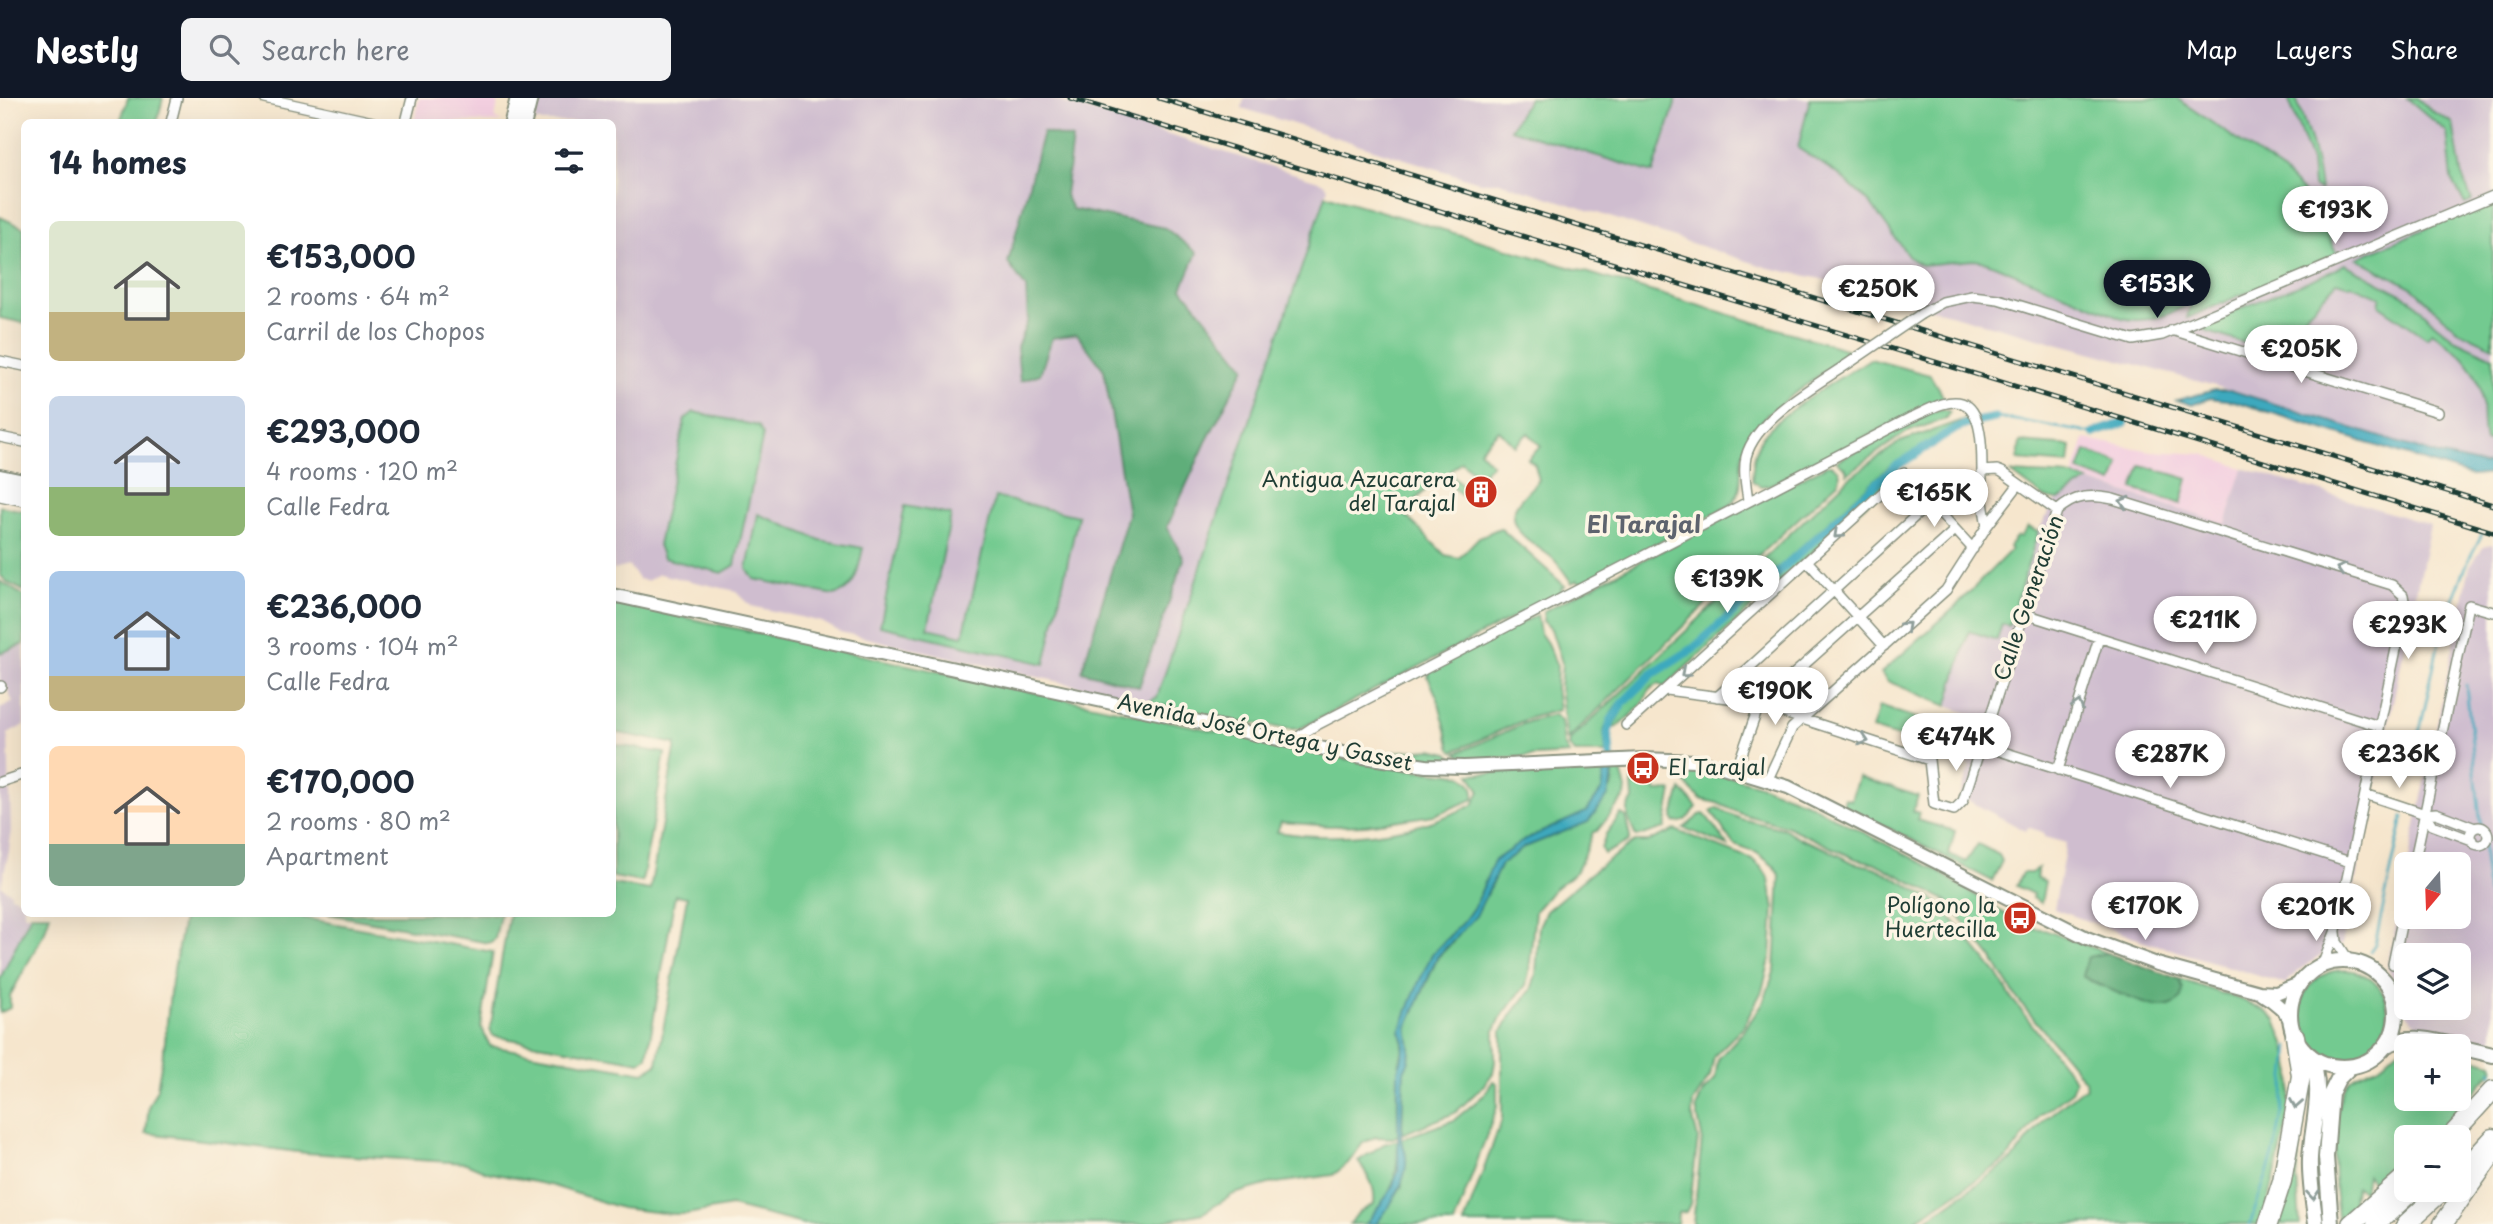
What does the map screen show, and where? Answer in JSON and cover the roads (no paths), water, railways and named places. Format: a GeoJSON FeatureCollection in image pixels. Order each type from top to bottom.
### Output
{"type":"FeatureCollection","features":[{"type":"Feature","properties":{"kind":"highway"},"geometry":{"type":"LineString","coordinates":[[2268,1224],[2282,1181],[2301,1076],[2293,1029]]}},
{"type":"Feature","properties":{"kind":"highway"},"geometry":{"type":"LineString","coordinates":[[2461,1125],[2493,1090]]}},
{"type":"Feature","properties":{"kind":"highway"},"geometry":{"type":"LineString","coordinates":[[2470,1125],[2493,1096]]}},
{"type":"Feature","properties":{"kind":"highway"},"geometry":{"type":"LineString","coordinates":[[2471,1164],[2490,1146]]}},
{"type":"Feature","properties":{"kind":"highway"},"geometry":{"type":"LineString","coordinates":[[2443,1224],[2490,1146]]}},
{"type":"Feature","properties":{"kind":"highway"},"geometry":{"type":"LineString","coordinates":[[2351,1224],[2394,1187]]}},
{"type":"Feature","properties":{"kind":"highway"},"geometry":{"type":"LineString","coordinates":[[2380,1221],[2400,1202]]}},
{"type":"Feature","properties":{"kind":"highway"},"geometry":{"type":"LineString","coordinates":[[2406,1224],[2429,1202]]}},
{"type":"Feature","properties":{"kind":"highway"},"geometry":{"type":"LineString","coordinates":[[2421,1224],[2439,1202]]}},
{"type":"Feature","properties":{"kind":"main road"},"geometry":{"type":"LineString","coordinates":[[513,119],[518,98]]}},
{"type":"Feature","properties":{"kind":"main road"},"geometry":{"type":"LineString","coordinates":[[525,119],[530,98]]}},
{"type":"Feature","properties":{"kind":"main road"},"geometry":{"type":"LineString","coordinates":[[0,477],[21,481]]}},
{"type":"Feature","properties":{"kind":"main road"},"geometry":{"type":"LineString","coordinates":[[0,488],[21,492]]}},
{"type":"Feature","properties":{"kind":"main road","name":"Avenida José Ortega y Gasset"},"geometry":{"type":"LineString","coordinates":[[616,596],[1357,756],[1426,766],[1464,767],[1675,759],[1736,771],[1788,788],[2087,939],[2157,964],[2259,992],[2276,993],[2300,984]]}},
{"type":"Feature","properties":{"kind":"main road"},"geometry":{"type":"LineString","coordinates":[[2316,1224],[2310,1163],[2318,1089],[2317,1069],[2293,1029],[2291,1002],[2307,975],[2322,965],[2349,961],[2369,968],[2385,981],[2394,999]]}},
{"type":"Feature","properties":{"kind":"main road","name":"Avenida José Ortega y Gasset"},"geometry":{"type":"LineString","coordinates":[[2259,992],[2274,1001],[2288,1015],[2293,1029]]}},
{"type":"Feature","properties":{"kind":"main road"},"geometry":{"type":"LineString","coordinates":[[2331,1224],[2326,1157],[2331,1093],[2338,1079],[2350,1067],[2371,1059],[2386,1045],[2393,1034],[2395,1020]]}},
{"type":"Feature","properties":{"kind":"main road"},"geometry":{"type":"LineString","coordinates":[[2405,1020],[2420,1034]]}},
{"type":"Feature","properties":{"kind":"main road"},"geometry":{"type":"LineString","coordinates":[[2386,1045],[2394,1041]]}},
{"type":"Feature","properties":{"kind":"main road"},"geometry":{"type":"LineString","coordinates":[[2471,1050],[2493,1055]]}},
{"type":"Feature","properties":{"kind":"main road"},"geometry":{"type":"LineString","coordinates":[[2310,1055],[2322,1063],[2350,1067]]}},
{"type":"Feature","properties":{"kind":"street"},"geometry":{"type":"LineString","coordinates":[[172,119],[177,98]]}},
{"type":"Feature","properties":{"kind":"street"},"geometry":{"type":"LineString","coordinates":[[264,98],[359,119]]}},
{"type":"Feature","properties":{"kind":"street"},"geometry":{"type":"LineString","coordinates":[[407,119],[412,98]]}},
{"type":"Feature","properties":{"kind":"street"},"geometry":{"type":"LineString","coordinates":[[1748,500],[1745,483],[1746,457],[1755,435],[1779,412],[1852,360],[1943,302],[1972,296],[1998,299],[2133,340],[2162,335],[2493,196]]}},
{"type":"Feature","properties":{"kind":"street"},"geometry":{"type":"LineString","coordinates":[[2172,330],[2438,412]]}},
{"type":"Feature","properties":{"kind":"street"},"geometry":{"type":"LineString","coordinates":[[0,361],[21,365]]}},
{"type":"Feature","properties":{"kind":"street"},"geometry":{"type":"LineString","coordinates":[[1292,741],[1313,727],[1748,500],[1910,418],[1946,403],[1963,403],[1977,419],[1987,526]]}},
{"type":"Feature","properties":{"kind":"street"},"geometry":{"type":"LineString","coordinates":[[0,437],[21,441]]}},
{"type":"Feature","properties":{"kind":"street"},"geometry":{"type":"LineString","coordinates":[[1918,488],[1997,470],[2057,511]]}},
{"type":"Feature","properties":{"kind":"street"},"geometry":{"type":"LineString","coordinates":[[1626,725],[1904,473],[1973,549]]}},
{"type":"Feature","properties":{"kind":"street"},"geometry":{"type":"LineString","coordinates":[[1767,780],[1800,719],[1946,590],[1987,526],[2019,484]]}},
{"type":"Feature","properties":{"kind":"street","name":"Calle Generación"},"geometry":{"type":"LineString","coordinates":[[1800,719],[1929,760],[1934,804],[1954,810],[1963,802],[2057,511],[2069,501],[2091,495],[2113,499],[2392,585],[2403,595],[2405,607],[2379,726]]}},
{"type":"Feature","properties":{"kind":"street"},"geometry":{"type":"LineString","coordinates":[[0,496],[21,500]]}},
{"type":"Feature","properties":{"kind":"street"},"geometry":{"type":"LineString","coordinates":[[1717,696],[1931,502]]}},
{"type":"Feature","properties":{"kind":"street"},"geometry":{"type":"LineString","coordinates":[[1736,771],[1759,705],[1955,530]]}},
{"type":"Feature","properties":{"kind":"street"},"geometry":{"type":"LineString","coordinates":[[1808,562],[1884,646]]}},
{"type":"Feature","properties":{"kind":"street"},"geometry":{"type":"LineString","coordinates":[[2417,852],[2469,605],[2493,612]]}},
{"type":"Feature","properties":{"kind":"street"},"geometry":{"type":"LineString","coordinates":[[2022,613],[2379,726],[2336,930],[2322,965]]}},
{"type":"Feature","properties":{"kind":"street"},"geometry":{"type":"LineString","coordinates":[[2058,770],[2099,638]]}},
{"type":"Feature","properties":{"kind":"street"},"geometry":{"type":"LineString","coordinates":[[1666,691],[1744,700],[1800,719]]}},
{"type":"Feature","properties":{"kind":"street"},"geometry":{"type":"LineString","coordinates":[[1981,745],[2350,862]]}},
{"type":"Feature","properties":{"kind":"street"},"geometry":{"type":"LineString","coordinates":[[0,782],[21,775]]}},
{"type":"Feature","properties":{"kind":"street"},"geometry":{"type":"LineString","coordinates":[[2364,794],[2425,814],[2436,813],[2475,828],[2482,828],[2490,834],[2483,844]]}},
{"type":"Feature","properties":{"kind":"street"},"geometry":{"type":"LineString","coordinates":[[2425,814],[2432,825],[2477,844],[2493,847]]}},
{"type":"Feature","properties":{"kind":"street"},"geometry":{"type":"LineString","coordinates":[[2472,840],[2471,833],[2475,828]]}},
{"type":"Feature","properties":{"kind":"street"},"geometry":{"type":"LineString","coordinates":[[2393,964],[2400,929]]}},
{"type":"Feature","properties":{"kind":"street"},"geometry":{"type":"LineString","coordinates":[[2336,930],[2337,942],[2349,961]]}},
{"type":"Feature","properties":{"kind":"water"},"geometry":{"type":"Polygon","coordinates":[[[2215,390],[2230,390],[2438,455],[2483,465],[2493,463],[2493,474],[2472,476],[2234,401],[2210,398],[2192,405],[2177,400],[2215,390]]]}},
{"type":"Feature","properties":{"kind":"water"},"geometry":{"type":"Polygon","coordinates":[[[1614,766],[1608,796],[1588,822],[1525,847],[1501,864],[1476,916],[1437,957],[1407,1027],[1410,1048],[1409,1061],[1404,1071],[1401,1141],[1405,1151],[1405,1174],[1396,1196],[1383,1216],[1376,1224],[1366,1224],[1391,1190],[1398,1171],[1398,1070],[1404,1042],[1400,1031],[1432,954],[1464,921],[1476,904],[1494,861],[1526,839],[1586,812],[1602,790],[1605,769],[1614,766]]]}},
{"type":"Feature","properties":{"kind":"waterway"},"geometry":{"type":"LineString","coordinates":[[1995,418],[2094,433]]}},
{"type":"Feature","properties":{"kind":"waterway"},"geometry":{"type":"LineString","coordinates":[[1611,766],[1608,733],[1611,721],[1623,703],[1651,675],[1693,649],[1895,467],[1957,428],[1995,418]]}},
{"type":"Feature","properties":{"kind":"waterway"},"geometry":{"type":"LineString","coordinates":[[2094,433],[2124,423]]}},
{"type":"Feature","properties":{"kind":"waterway"},"geometry":{"type":"LineString","coordinates":[[2445,635],[2442,627],[2482,534]]}},
{"type":"Feature","properties":{"kind":"waterway"},"geometry":{"type":"LineString","coordinates":[[2417,744],[2442,627]]}},
{"type":"Feature","properties":{"kind":"waterway"},"geometry":{"type":"LineString","coordinates":[[2466,685],[2493,942]]}},
{"type":"Feature","properties":{"kind":"waterway"},"geometry":{"type":"LineString","coordinates":[[2370,951],[2375,944],[2403,817]]}},
{"type":"Feature","properties":{"kind":"waterway"},"geometry":{"type":"LineString","coordinates":[[2250,1224],[2273,1156],[2282,1114],[2289,1047]]}},
{"type":"Feature","properties":{"kind":"waterway"},"geometry":{"type":"LineString","coordinates":[[2491,1070],[2493,1077]]}},
{"type":"Feature","properties":{"kind":"railway"},"geometry":{"type":"LineString","coordinates":[[1070,98],[2493,532]]}},
{"type":"Feature","properties":{"kind":"railway"},"geometry":{"type":"LineString","coordinates":[[1159,98],[2493,505]]}},
{"type":"Feature","properties":{"kind":"place","name":"Antigua Azucarera del Tarajal"},"geometry":{"type":"Point","coordinates":[1481,492]}},
{"type":"Feature","properties":{"kind":"place","name":"El Tarajal"},"geometry":{"type":"Point","coordinates":[1643,768]}},
{"type":"Feature","properties":{"kind":"place","name":"Polígono la Huertecilla"},"geometry":{"type":"Point","coordinates":[2020,918]}},
{"type":"Feature","properties":{"kind":"district","name":"El Tarajal"},"geometry":{"type":"Point","coordinates":[1644,525]}}]}
